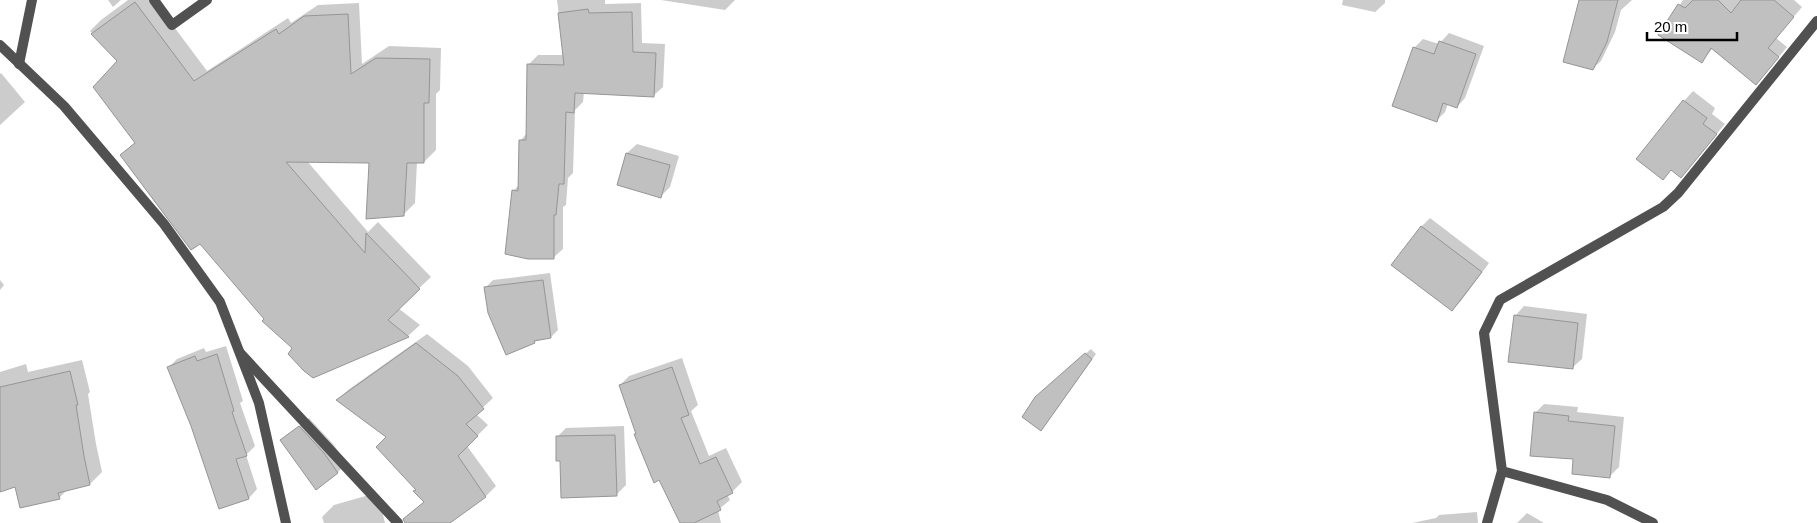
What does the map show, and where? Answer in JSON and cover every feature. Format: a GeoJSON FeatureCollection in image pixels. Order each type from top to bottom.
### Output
{"type":"FeatureCollection","features":[{"type":"Feature","properties":{"kind":"street"},"geometry":{"type":"LineString","coordinates":[[19,64],[32,0]]}},
{"type":"Feature","properties":{"kind":"street"},"geometry":{"type":"LineString","coordinates":[[154,0],[172,26],[207,0]]}},
{"type":"Feature","properties":{"kind":"street"},"geometry":{"type":"LineString","coordinates":[[1487,523],[1502,471],[1484,334],[1500,300],[1663,207],[1678,193],[1817,21]]}},
{"type":"Feature","properties":{"kind":"street"},"geometry":{"type":"LineString","coordinates":[[0,45],[64,106],[164,224],[220,302],[259,403],[286,523]]}},
{"type":"Feature","properties":{"kind":"street"},"geometry":{"type":"LineString","coordinates":[[239,352],[398,523]]}},
{"type":"Feature","properties":{"kind":"street"},"geometry":{"type":"LineString","coordinates":[[1502,471],[1607,500],[1653,523]]}},
{"type":"Feature","properties":{"kind":"building"},"geometry":{"type":"Polygon","coordinates":[[[1579,0],[1618,0],[1607,42],[1593,70],[1563,62],[1579,0]]]}},
{"type":"Feature","properties":{"kind":"building"},"geometry":{"type":"Polygon","coordinates":[[[1693,0],[1718,0],[1731,13],[1741,0],[1774,0],[1794,17],[1768,48],[1779,57],[1756,85],[1711,48],[1702,63],[1658,35],[1678,4],[1685,8],[1693,0]]]}},
{"type":"Feature","properties":{"kind":"building"},"geometry":{"type":"Polygon","coordinates":[[[135,2],[194,81],[276,29],[279,34],[304,16],[348,14],[351,74],[376,58],[430,59],[429,103],[424,103],[424,163],[407,163],[404,216],[366,219],[369,163],[286,162],[365,253],[366,233],[420,289],[388,320],[409,337],[313,378],[288,354],[292,348],[262,321],[264,319],[200,244],[191,250],[120,155],[135,143],[93,87],[117,61],[91,34],[135,2]]]}},
{"type":"Feature","properties":{"kind":"building"},"geometry":{"type":"Polygon","coordinates":[[[588,9],[589,13],[632,12],[633,52],[656,53],[654,97],[575,93],[574,113],[566,112],[564,184],[559,184],[556,215],[554,215],[554,259],[528,259],[505,254],[512,190],[518,191],[519,140],[526,140],[527,64],[564,65],[558,13],[588,9]]]}},
{"type":"Feature","properties":{"kind":"building"},"geometry":{"type":"Polygon","coordinates":[[[1439,41],[1476,54],[1457,108],[1443,103],[1437,122],[1392,106],[1413,47],[1434,54],[1439,41]]]}},
{"type":"Feature","properties":{"kind":"building"},"geometry":{"type":"Polygon","coordinates":[[[1683,100],[1707,118],[1703,124],[1717,134],[1681,178],[1671,170],[1663,180],[1636,159],[1683,100]]]}},
{"type":"Feature","properties":{"kind":"building"},"geometry":{"type":"Polygon","coordinates":[[[626,153],[670,165],[661,198],[617,185],[626,153]]]}},
{"type":"Feature","properties":{"kind":"building"},"geometry":{"type":"Polygon","coordinates":[[[1421,226],[1482,272],[1452,311],[1391,265],[1421,226]]]}},
{"type":"Feature","properties":{"kind":"building"},"geometry":{"type":"Polygon","coordinates":[[[543,280],[551,338],[534,341],[535,343],[506,355],[488,313],[484,287],[543,280]]]}},
{"type":"Feature","properties":{"kind":"building"},"geometry":{"type":"Polygon","coordinates":[[[1514,315],[1578,323],[1573,369],[1508,362],[1514,315]]]}},
{"type":"Feature","properties":{"kind":"building"},"geometry":{"type":"Polygon","coordinates":[[[416,343],[458,376],[484,409],[466,424],[478,436],[458,456],[486,497],[450,523],[405,523],[403,519],[424,502],[413,491],[416,490],[376,447],[386,437],[336,400],[416,343]]]}},
{"type":"Feature","properties":{"kind":"building"},"geometry":{"type":"Polygon","coordinates":[[[1085,353],[1092,359],[1041,431],[1022,417],[1035,397],[1085,353]]]}},
{"type":"Feature","properties":{"kind":"building"},"geometry":{"type":"Polygon","coordinates":[[[217,354],[234,411],[232,412],[247,456],[236,459],[249,499],[219,509],[191,426],[167,367],[195,356],[197,361],[217,354]]]}},
{"type":"Feature","properties":{"kind":"building"},"geometry":{"type":"Polygon","coordinates":[[[672,367],[689,415],[681,418],[700,464],[716,457],[733,493],[717,501],[721,510],[694,523],[680,523],[659,480],[654,483],[634,434],[636,434],[619,385],[672,367]]]}},
{"type":"Feature","properties":{"kind":"building"},"geometry":{"type":"Polygon","coordinates":[[[70,371],[78,405],[76,405],[90,485],[58,493],[60,499],[20,508],[15,487],[0,492],[0,387],[70,371]]]}},
{"type":"Feature","properties":{"kind":"building"},"geometry":{"type":"Polygon","coordinates":[[[1534,412],[1569,416],[1568,421],[1615,426],[1610,478],[1572,474],[1573,459],[1530,456],[1534,412]]]}},
{"type":"Feature","properties":{"kind":"building"},"geometry":{"type":"Polygon","coordinates":[[[299,426],[324,453],[338,473],[316,490],[280,440],[299,426]]]}},
{"type":"Feature","properties":{"kind":"building"},"geometry":{"type":"Polygon","coordinates":[[[615,435],[617,496],[561,498],[560,461],[556,461],[556,436],[615,435]]]}}]}
